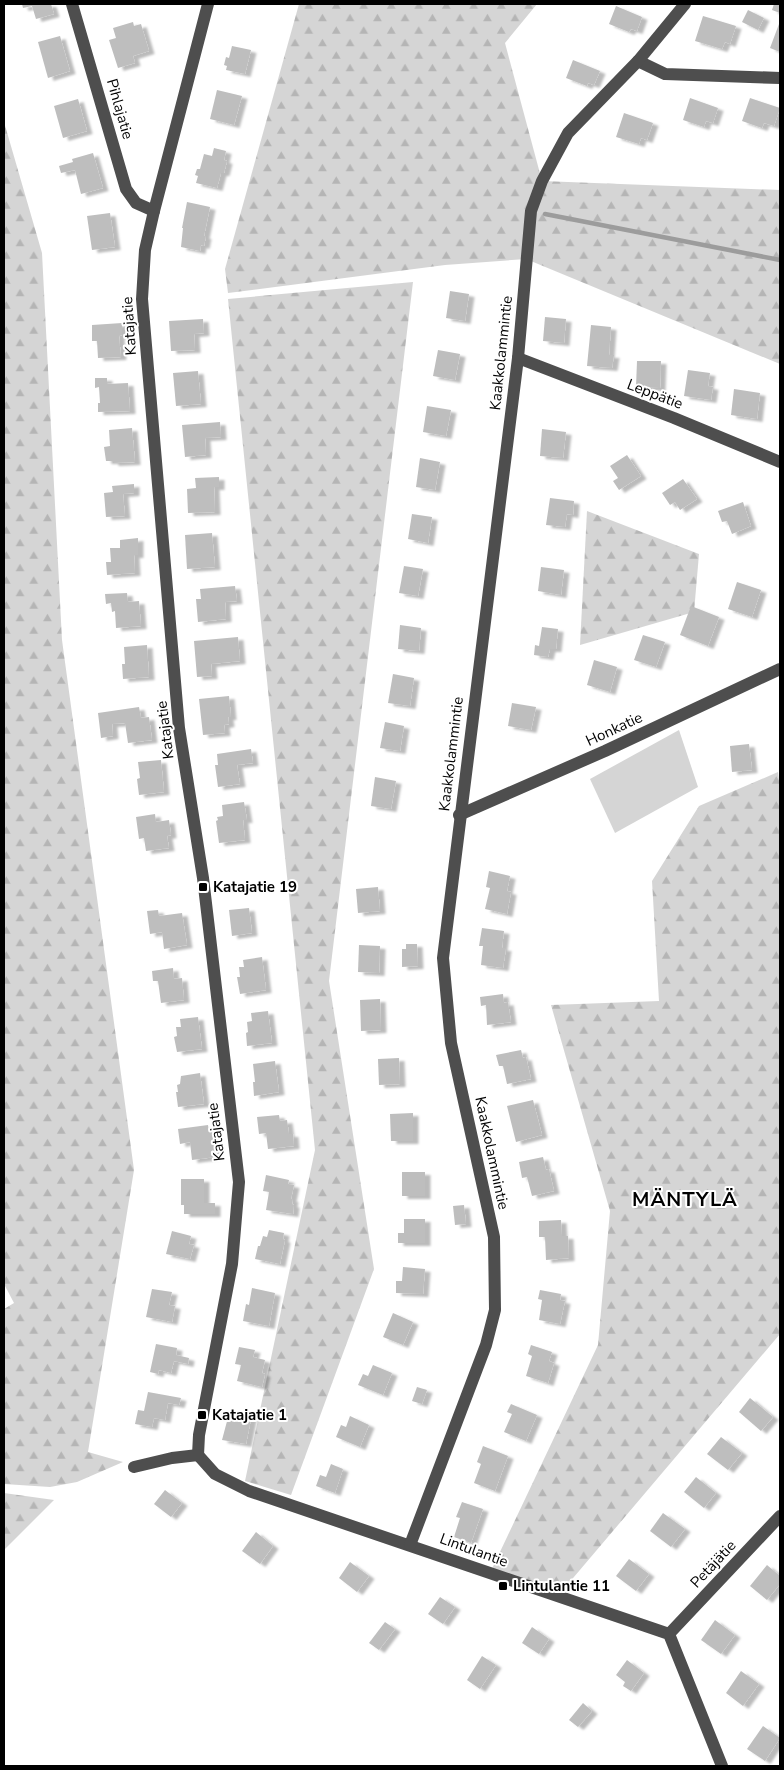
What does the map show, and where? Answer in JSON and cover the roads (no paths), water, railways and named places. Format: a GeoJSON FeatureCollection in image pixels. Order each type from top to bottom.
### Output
{"type":"FeatureCollection","features":[{"type":"Feature","properties":{"kind":"street","name":"Pihlajatie"},"geometry":{"type":"LineString","coordinates":[[72,4],[126,189],[136,203],[154,211]]}},
{"type":"Feature","properties":{"kind":"street","name":"Katajatie"},"geometry":{"type":"LineString","coordinates":[[198,1455],[199,1435],[232,1264],[239,1182],[203,878],[180,728],[142,298],[145,250],[208,4]]}},
{"type":"Feature","properties":{"kind":"street","name":"Kaakkolammintie"},"geometry":{"type":"LineString","coordinates":[[410,1545],[486,1345],[495,1310],[494,1237],[452,1043],[442,958],[518,358],[531,211],[542,182],[568,134],[638,61],[684,4]]}},
{"type":"Feature","properties":{"kind":"street"},"geometry":{"type":"LineString","coordinates":[[638,61],[665,74],[780,78]]}},
{"type":"Feature","properties":{"kind":"street","name":"Leppätie"},"geometry":{"type":"LineString","coordinates":[[518,358],[780,462]]}},
{"type":"Feature","properties":{"kind":"street","name":"Honkatie"},"geometry":{"type":"LineString","coordinates":[[459,815],[605,751],[780,668]]}},
{"type":"Feature","properties":{"kind":"street"},"geometry":{"type":"LineString","coordinates":[[134,1467],[172,1458],[198,1455]]}},
{"type":"Feature","properties":{"kind":"street","name":"Lintulantie"},"geometry":{"type":"LineString","coordinates":[[198,1455],[216,1474],[248,1491],[669,1634]]}},
{"type":"Feature","properties":{"kind":"street","name":"Petäjätie"},"geometry":{"type":"LineString","coordinates":[[669,1634],[780,1516]]}},
{"type":"Feature","properties":{"kind":"street"},"geometry":{"type":"LineString","coordinates":[[669,1634],[722,1766]]}},
{"type":"Feature","properties":{"kind":"waterway"},"geometry":{"type":"LineString","coordinates":[[545,214],[780,260]]}},
{"type":"Feature","properties":{"kind":"place","name":"Katajatie 19"},"geometry":{"type":"Point","coordinates":[203,887]}},
{"type":"Feature","properties":{"kind":"place","name":"Katajatie 1"},"geometry":{"type":"Point","coordinates":[202,1415]}},
{"type":"Feature","properties":{"kind":"place","name":"Lintulantie 11"},"geometry":{"type":"Point","coordinates":[503,1586]}},
{"type":"Feature","properties":{"kind":"district","name":"MÄNTYLÄ"},"geometry":{"type":"Point","coordinates":[685,1199]}}]}
